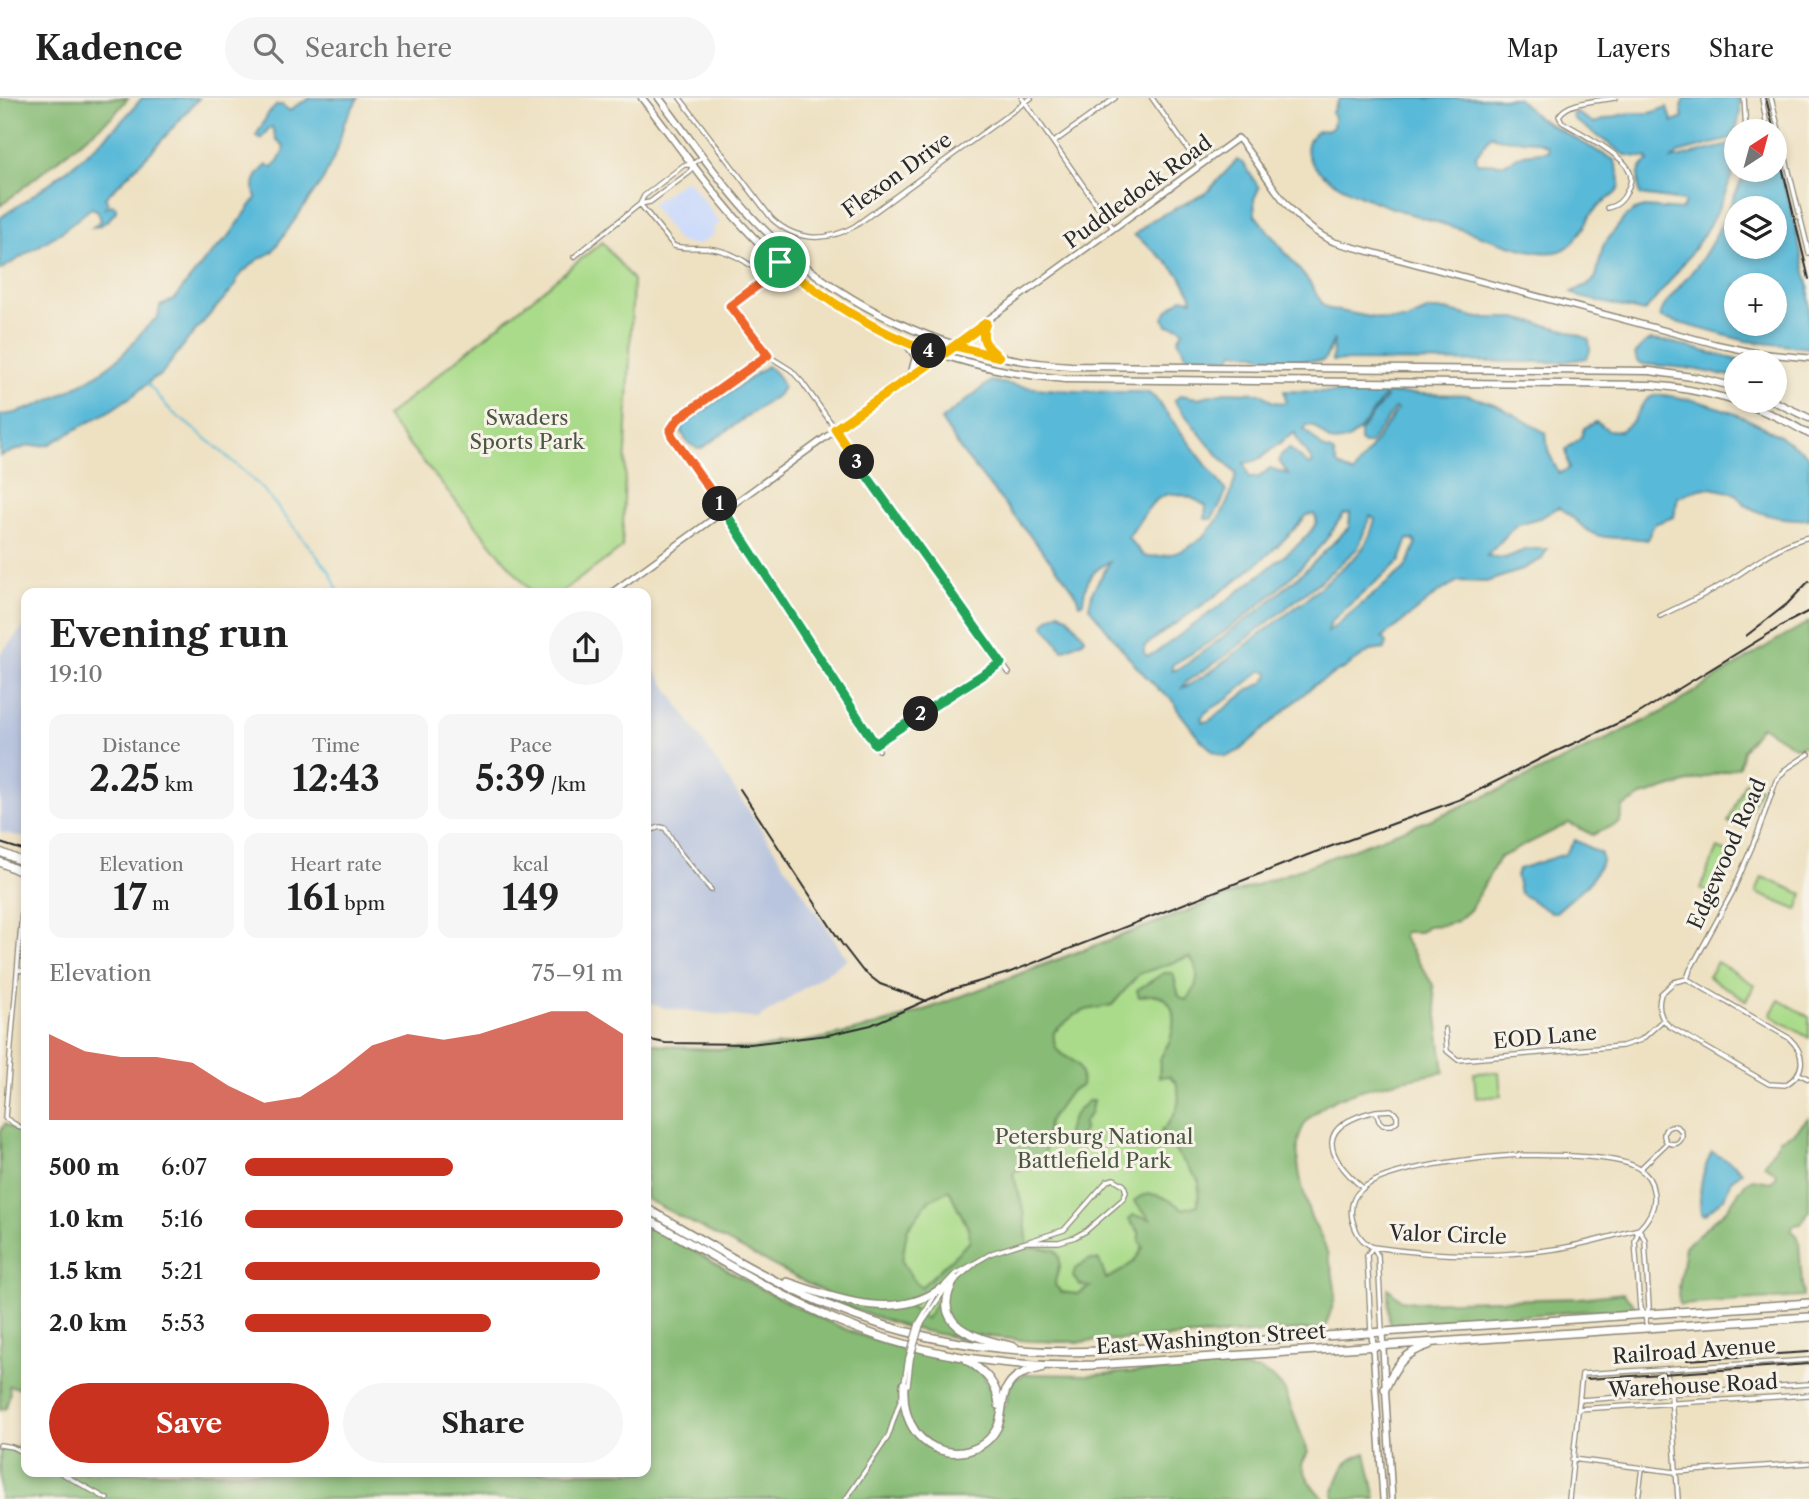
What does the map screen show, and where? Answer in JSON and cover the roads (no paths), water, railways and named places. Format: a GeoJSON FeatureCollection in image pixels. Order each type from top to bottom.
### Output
{"type":"FeatureCollection","features":[{"type":"Feature","properties":{"kind":"highway"},"geometry":{"type":"LineString","coordinates":[[0,852],[21,861]]}},
{"type":"Feature","properties":{"kind":"highway"},"geometry":{"type":"LineString","coordinates":[[0,862],[21,872]]}},
{"type":"Feature","properties":{"kind":"highway","name":"East Washington Street"},"geometry":{"type":"LineString","coordinates":[[651,1211],[766,1275],[835,1308],[895,1329],[957,1343],[1040,1352],[1102,1351],[1809,1303]]}},
{"type":"Feature","properties":{"kind":"highway","name":"East Washington Street"},"geometry":{"type":"LineString","coordinates":[[651,1221],[769,1287],[830,1317],[897,1342],[964,1357],[1052,1366],[1809,1317]]}},
{"type":"Feature","properties":{"kind":"highway"},"geometry":{"type":"LineString","coordinates":[[766,1275],[833,1297],[876,1305],[913,1302],[940,1289]]}},
{"type":"Feature","properties":{"kind":"highway"},"geometry":{"type":"LineString","coordinates":[[955,1279],[947,1306],[951,1320],[959,1329],[984,1340],[1040,1352]]}},
{"type":"Feature","properties":{"kind":"highway"},"geometry":{"type":"LineString","coordinates":[[1385,1389],[1402,1358],[1439,1342]]}},
{"type":"Feature","properties":{"kind":"highway"},"geometry":{"type":"LineString","coordinates":[[906,1384],[912,1418],[926,1438],[938,1446],[950,1449],[977,1444],[994,1427],[999,1403],[990,1378],[964,1357]]}},
{"type":"Feature","properties":{"kind":"highway"},"geometry":{"type":"LineString","coordinates":[[906,1384],[906,1410],[911,1425],[919,1436],[936,1449],[962,1452],[981,1446],[995,1432],[1005,1392],[1013,1380],[1027,1371],[1052,1366]]}},
{"type":"Feature","properties":{"kind":"main road"},"geometry":{"type":"LineString","coordinates":[[642,98],[741,225],[780,262],[847,311],[903,340],[942,355],[995,370],[1065,379],[1652,385],[1729,399],[1762,410],[1809,434]]}},
{"type":"Feature","properties":{"kind":"main road"},"geometry":{"type":"LineString","coordinates":[[659,98],[751,216],[781,246],[816,275],[874,311],[917,332],[955,346],[1030,363],[1091,367],[1650,371],[1681,374],[1724,384]]}},
{"type":"Feature","properties":{"kind":"main road"},"geometry":{"type":"LineString","coordinates":[[986,323],[984,342],[999,357]]}},
{"type":"Feature","properties":{"kind":"main road"},"geometry":{"type":"LineString","coordinates":[[903,340],[916,357],[911,376]]}},
{"type":"Feature","properties":{"kind":"main road"},"geometry":{"type":"LineString","coordinates":[[1787,408],[1809,418]]}},
{"type":"Feature","properties":{"kind":"street","name":"Flexon Drive"},"geometry":{"type":"LineString","coordinates":[[680,98],[777,223],[805,237],[830,237],[845,232],[1024,100],[1031,98]]}},
{"type":"Feature","properties":{"kind":"street"},"geometry":{"type":"LineString","coordinates":[[1054,142],[1115,98]]}},
{"type":"Feature","properties":{"kind":"street"},"geometry":{"type":"LineString","coordinates":[[1152,98],[1200,167]]}},
{"type":"Feature","properties":{"kind":"street"},"geometry":{"type":"LineString","coordinates":[[1606,208],[1619,203],[1625,196],[1631,180],[1629,170],[1617,156],[1562,122],[1559,116],[1563,109],[1572,106],[1615,98]]}},
{"type":"Feature","properties":{"kind":"street"},"geometry":{"type":"LineString","coordinates":[[1744,98],[1745,119]]}},
{"type":"Feature","properties":{"kind":"street"},"geometry":{"type":"LineString","coordinates":[[1762,98],[1766,119]]}},
{"type":"Feature","properties":{"kind":"street"},"geometry":{"type":"LineString","coordinates":[[1771,98],[1809,253]]}},
{"type":"Feature","properties":{"kind":"street"},"geometry":{"type":"LineString","coordinates":[[1024,100],[1114,229]]}},
{"type":"Feature","properties":{"kind":"street","name":"Puddledock Road"},"geometry":{"type":"LineString","coordinates":[[618,588],[835,429],[955,346],[1238,138],[1295,215],[1317,234],[1334,242],[1715,344],[1757,353],[1809,358]]}},
{"type":"Feature","properties":{"kind":"street"},"geometry":{"type":"LineString","coordinates":[[574,257],[640,204],[644,196],[684,166],[693,164],[704,156]]}},
{"type":"Feature","properties":{"kind":"street"},"geometry":{"type":"LineString","coordinates":[[640,204],[650,202],[690,172],[693,164]]}},
{"type":"Feature","properties":{"kind":"street"},"geometry":{"type":"LineString","coordinates":[[640,204],[674,246],[715,249],[750,264],[766,278]]}},
{"type":"Feature","properties":{"kind":"street"},"geometry":{"type":"LineString","coordinates":[[780,262],[766,278],[730,306],[768,355],[791,370],[1009,673]]}},
{"type":"Feature","properties":{"kind":"street"},"geometry":{"type":"LineString","coordinates":[[768,355],[672,425],[672,436],[725,511],[878,750]]}},
{"type":"Feature","properties":{"kind":"street"},"geometry":{"type":"LineString","coordinates":[[1660,616],[1732,578],[1787,543],[1809,537]]}},
{"type":"Feature","properties":{"kind":"street"},"geometry":{"type":"LineString","coordinates":[[875,744],[1001,663]]}},
{"type":"Feature","properties":{"kind":"street","name":"Edgewood Road"},"geometry":{"type":"LineString","coordinates":[[1687,979],[1689,970],[1732,893],[1776,781],[1797,759],[1809,754]]}},
{"type":"Feature","properties":{"kind":"street"},"geometry":{"type":"LineString","coordinates":[[651,830],[665,828],[681,854],[711,890]]}},
{"type":"Feature","properties":{"kind":"street"},"geometry":{"type":"LineString","coordinates":[[21,927],[5,1118],[21,1128]]}},
{"type":"Feature","properties":{"kind":"street"},"geometry":{"type":"LineString","coordinates":[[1687,979],[1789,1038],[1800,1051],[1802,1065],[1799,1073],[1785,1085],[1769,1084],[1662,1021],[1659,1002],[1661,994],[1674,982],[1687,979]]}},
{"type":"Feature","properties":{"kind":"street","name":"EOD Lane"},"geometry":{"type":"LineString","coordinates":[[1445,1029],[1447,1051],[1458,1060],[1622,1046],[1642,1040],[1662,1021]]}},
{"type":"Feature","properties":{"kind":"street"},"geometry":{"type":"LineString","coordinates":[[1799,1073],[1809,1079]]}},
{"type":"Feature","properties":{"kind":"street"},"geometry":{"type":"LineString","coordinates":[[1376,1111],[1378,1121],[1383,1125],[1392,1125],[1397,1121],[1394,1111],[1376,1111],[1344,1123],[1335,1131],[1332,1140],[1332,1151],[1338,1163],[1363,1188],[1378,1180],[1432,1166],[1512,1156],[1602,1160],[1640,1169],[1651,1183],[1654,1195],[1651,1212],[1639,1229],[1635,1241],[1640,1309],[1645,1314],[1647,1328]]}},
{"type":"Feature","properties":{"kind":"street"},"geometry":{"type":"LineString","coordinates":[[1675,1126],[1680,1131],[1680,1140],[1676,1144],[1667,1143],[1665,1130],[1675,1126]]}},
{"type":"Feature","properties":{"kind":"street"},"geometry":{"type":"LineString","coordinates":[[1640,1169],[1667,1143]]}},
{"type":"Feature","properties":{"kind":"street"},"geometry":{"type":"LineString","coordinates":[[846,1499],[888,1437],[906,1384],[909,1358],[920,1324],[940,1289],[960,1270],[981,1259],[1004,1249],[1058,1232],[1070,1225],[1107,1181],[1114,1179],[1124,1185],[1126,1192],[1122,1200],[1079,1236],[1059,1242],[1029,1242]]}},
{"type":"Feature","properties":{"kind":"street","name":"Valor Circle"},"geometry":{"type":"LineString","coordinates":[[1363,1188],[1353,1202],[1351,1213],[1358,1235],[1373,1247],[1453,1255],[1506,1254],[1558,1248],[1639,1229]]}},
{"type":"Feature","properties":{"kind":"street"},"geometry":{"type":"LineString","coordinates":[[1070,1225],[1072,1232],[1079,1236]]}},
{"type":"Feature","properties":{"kind":"street"},"geometry":{"type":"LineString","coordinates":[[1639,1229],[1645,1240],[1649,1307],[1645,1314]]}},
{"type":"Feature","properties":{"kind":"street"},"geometry":{"type":"LineString","coordinates":[[1383,1499],[1377,1409],[1378,1345],[1382,1332],[1378,1256],[1373,1247],[1367,1255],[1372,1333],[1378,1345],[1385,1389],[1392,1499]]}},
{"type":"Feature","properties":{"kind":"street"},"geometry":{"type":"LineString","coordinates":[[920,1324],[934,1302],[955,1279],[981,1259]]}},
{"type":"Feature","properties":{"kind":"street","name":"Railroad Avenue"},"geometry":{"type":"LineString","coordinates":[[1580,1400],[1582,1374],[1809,1360]]}},
{"type":"Feature","properties":{"kind":"street"},"geometry":{"type":"LineString","coordinates":[[1666,1369],[1671,1395],[1678,1499]]}},
{"type":"Feature","properties":{"kind":"street","name":"Warehouse Road"},"geometry":{"type":"LineString","coordinates":[[1580,1400],[1809,1384]]}},
{"type":"Feature","properties":{"kind":"street","name":"Warehouse Road"},"geometry":{"type":"LineString","coordinates":[[1578,1409],[1809,1395]]}},
{"type":"Feature","properties":{"kind":"street"},"geometry":{"type":"LineString","coordinates":[[1569,1499],[1580,1400]]}},
{"type":"Feature","properties":{"kind":"street"},"geometry":{"type":"LineString","coordinates":[[1377,1409],[1386,1408]]}},
{"type":"Feature","properties":{"kind":"street"},"geometry":{"type":"LineString","coordinates":[[0,1444],[21,1452]]}},
{"type":"Feature","properties":{"kind":"street"},"geometry":{"type":"LineString","coordinates":[[1572,1460],[1675,1472],[1809,1463]]}},
{"type":"Feature","properties":{"kind":"street"},"geometry":{"type":"LineString","coordinates":[[1638,1499],[1642,1468]]}},
{"type":"Feature","properties":{"kind":"street"},"geometry":{"type":"LineString","coordinates":[[68,1477],[107,1499]]}},
{"type":"Feature","properties":{"kind":"water"},"geometry":{"type":"Polygon","coordinates":[[[142,98],[199,98],[105,198],[108,203],[105,208],[112,205],[116,207],[109,219],[93,227],[101,220],[97,210],[91,208],[63,231],[0,270],[0,218],[79,161],[119,124],[142,98]]]}},
{"type":"Feature","properties":{"kind":"water"},"geometry":{"type":"Polygon","coordinates":[[[311,98],[358,98],[344,123],[337,151],[323,180],[272,252],[243,272],[236,285],[160,376],[111,410],[48,445],[28,446],[0,456],[0,415],[46,402],[110,365],[158,317],[160,306],[173,300],[207,258],[230,235],[256,198],[254,184],[257,176],[267,165],[273,168],[283,153],[284,146],[276,139],[272,127],[261,139],[256,136],[268,114],[277,105],[290,111],[311,98]]]}},
{"type":"Feature","properties":{"kind":"water"},"geometry":{"type":"Polygon","coordinates":[[[1340,98],[1517,98],[1538,118],[1614,160],[1619,173],[1619,188],[1598,207],[1578,236],[1565,249],[1550,253],[1524,249],[1398,210],[1331,180],[1316,168],[1307,150],[1314,134],[1333,127],[1332,112],[1340,98]],[[1491,135],[1476,156],[1477,163],[1504,164],[1524,154],[1548,151],[1547,146],[1532,141],[1496,138],[1491,135]]]}},
{"type":"Feature","properties":{"kind":"water"},"geometry":{"type":"Polygon","coordinates":[[[1685,98],[1739,98],[1739,119],[1724,119],[1724,141],[1678,153],[1672,159],[1724,146],[1724,182],[1729,182],[1716,213],[1688,257],[1644,312],[1580,297],[1572,292],[1591,283],[1596,277],[1603,246],[1625,217],[1645,207],[1681,210],[1685,203],[1640,195],[1638,176],[1641,167],[1649,161],[1647,158],[1625,155],[1575,120],[1572,115],[1575,112],[1594,123],[1630,113],[1650,113],[1667,107],[1673,122],[1683,118],[1681,106],[1685,98]]]}},
{"type":"Feature","properties":{"kind":"water"},"geometry":{"type":"Polygon","coordinates":[[[1237,160],[1244,164],[1259,188],[1254,199],[1255,215],[1310,283],[1323,305],[1330,309],[1385,320],[1407,320],[1429,310],[1445,310],[1479,318],[1515,318],[1566,330],[1589,339],[1590,350],[1587,358],[1560,362],[1332,361],[1334,339],[1322,361],[1272,359],[1234,352],[1230,358],[1187,356],[1178,340],[1183,331],[1180,327],[1167,325],[1163,318],[1182,298],[1192,300],[1189,291],[1169,264],[1134,235],[1152,220],[1206,193],[1237,160]]]}},
{"type":"Feature","properties":{"kind":"water"},"geometry":{"type":"Polygon","coordinates":[[[1741,182],[1783,182],[1790,205],[1809,289],[1809,348],[1746,341],[1728,336],[1787,336],[1787,273],[1724,273],[1724,335],[1661,318],[1660,313],[1665,305],[1698,264],[1724,219],[1724,259],[1787,259],[1787,196],[1735,196],[1741,182]]]}},
{"type":"Feature","properties":{"kind":"water"},"geometry":{"type":"Polygon","coordinates":[[[1651,340],[1670,342],[1724,356],[1724,375],[1642,364],[1637,361],[1635,354],[1651,340]]]}},
{"type":"Feature","properties":{"kind":"water"},"geometry":{"type":"Polygon","coordinates":[[[767,366],[782,384],[779,394],[702,448],[698,449],[687,442],[681,431],[683,426],[767,366]]]}},
{"type":"Feature","properties":{"kind":"water"},"geometry":{"type":"Polygon","coordinates":[[[991,381],[1050,389],[1147,392],[1155,398],[1226,491],[1211,519],[1205,519],[1206,506],[1178,494],[1168,494],[1151,505],[1128,538],[1144,556],[1162,556],[1179,552],[1206,534],[1225,507],[1236,474],[1174,401],[1181,395],[1197,398],[1225,392],[1260,393],[1273,402],[1284,403],[1284,391],[1467,395],[1497,405],[1546,433],[1548,451],[1559,474],[1569,468],[1566,449],[1581,438],[1584,428],[1596,422],[1609,430],[1620,431],[1633,421],[1648,399],[1664,395],[1711,405],[1724,410],[1724,413],[1746,418],[1809,456],[1809,519],[1769,515],[1750,507],[1736,494],[1712,488],[1701,489],[1678,497],[1674,517],[1654,524],[1647,540],[1596,535],[1559,507],[1542,517],[1516,525],[1487,556],[1505,558],[1527,549],[1547,549],[1542,559],[1519,571],[1486,582],[1458,581],[1438,593],[1382,638],[1386,642],[1385,649],[1370,651],[1314,685],[1239,751],[1226,757],[1214,752],[1200,739],[1173,700],[1160,691],[1135,665],[1089,607],[1093,590],[1110,562],[1090,578],[1083,602],[1079,604],[1067,581],[962,452],[941,420],[991,381]],[[1384,396],[1362,428],[1348,439],[1330,441],[1314,426],[1307,425],[1304,429],[1323,448],[1333,452],[1337,464],[1353,474],[1397,410],[1395,408],[1370,444],[1360,441],[1360,432],[1386,397],[1384,396]],[[1295,433],[1264,456],[1244,463],[1249,478],[1259,477],[1270,468],[1288,474],[1279,461],[1289,448],[1309,465],[1313,463],[1295,433]],[[1350,513],[1344,514],[1325,541],[1291,577],[1234,625],[1172,665],[1172,671],[1182,667],[1261,609],[1310,566],[1349,527],[1350,513]],[[1314,514],[1307,515],[1273,550],[1235,582],[1154,639],[1144,647],[1144,653],[1148,656],[1155,653],[1290,552],[1317,521],[1314,514]],[[1370,516],[1358,548],[1324,578],[1224,657],[1186,682],[1182,688],[1216,668],[1304,601],[1356,556],[1368,539],[1375,519],[1370,516]],[[1408,539],[1400,561],[1331,621],[1328,632],[1404,569],[1416,544],[1414,540],[1408,539]],[[1261,671],[1226,700],[1206,712],[1201,718],[1203,722],[1209,721],[1250,689],[1263,683],[1269,675],[1268,671],[1261,671]]]}},
{"type":"Feature","properties":{"kind":"water"},"geometry":{"type":"Polygon","coordinates":[[[1059,612],[1067,616],[1084,636],[1084,640],[1063,650],[1044,625],[1059,612]]]}},
{"type":"Feature","properties":{"kind":"water"},"geometry":{"type":"Polygon","coordinates":[[[1575,840],[1601,854],[1602,861],[1590,882],[1556,912],[1550,912],[1520,893],[1516,875],[1519,869],[1565,854],[1575,840]]]}},
{"type":"Feature","properties":{"kind":"water"},"geometry":{"type":"Polygon","coordinates":[[[1712,1152],[1742,1172],[1731,1180],[1724,1198],[1704,1215],[1701,1214],[1700,1206],[1702,1182],[1712,1152]]]}},
{"type":"Feature","properties":{"kind":"waterway"},"geometry":{"type":"LineString","coordinates":[[147,383],[172,412],[262,488],[330,572],[337,588]]}},
{"type":"Feature","properties":{"kind":"railway"},"geometry":{"type":"LineString","coordinates":[[1766,98],[1771,119]]}},
{"type":"Feature","properties":{"kind":"railway"},"geometry":{"type":"LineString","coordinates":[[1786,182],[1809,279]]}},
{"type":"Feature","properties":{"kind":"railway"},"geometry":{"type":"LineString","coordinates":[[1746,636],[1787,604],[1809,581]]}},
{"type":"Feature","properties":{"kind":"railway"},"geometry":{"type":"LineString","coordinates":[[651,1040],[665,1043],[750,1044],[828,1035],[871,1025],[950,990],[1008,973],[1310,854],[1461,799],[1636,715],[1809,611]]}},
{"type":"Feature","properties":{"kind":"railway"},"geometry":{"type":"LineString","coordinates":[[740,789],[862,970],[880,984],[927,1001]]}},
{"type":"Feature","properties":{"kind":"railway"},"geometry":{"type":"LineString","coordinates":[[0,843],[21,849]]}},
{"type":"Feature","properties":{"kind":"railway"},"geometry":{"type":"LineString","coordinates":[[1687,1360],[1809,1352]]}},
{"type":"Feature","properties":{"kind":"railway"},"geometry":{"type":"LineString","coordinates":[[1587,1379],[1809,1364]]}},
{"type":"Feature","properties":{"kind":"park label","name":"Swaders Sports Park"},"geometry":{"type":"Point","coordinates":[527,430]}},
{"type":"Feature","properties":{"kind":"park label","name":"Petersburg National Battlefield Park"},"geometry":{"type":"Point","coordinates":[1094,1149]}}]}
